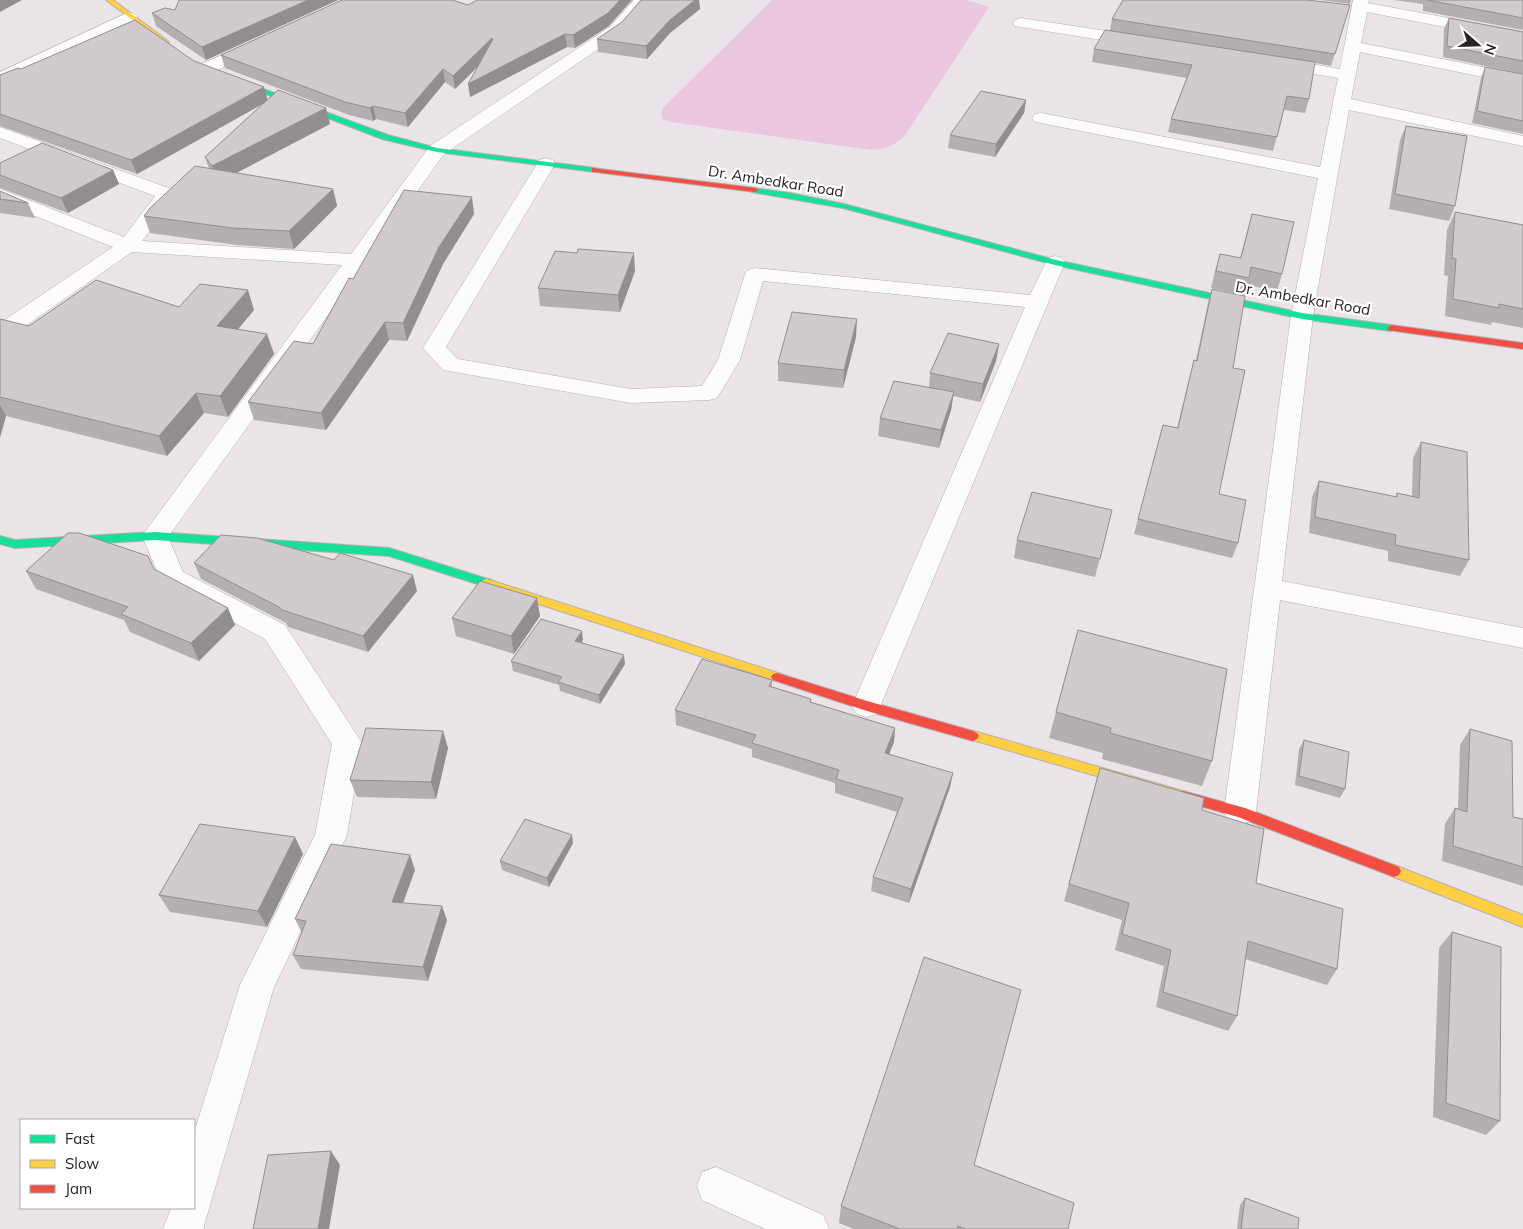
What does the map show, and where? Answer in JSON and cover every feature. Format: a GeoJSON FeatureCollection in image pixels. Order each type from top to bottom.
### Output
{"type":"FeatureCollection","features":[{"type":"Feature","properties":{"kind":"street"},"geometry":{"type":"LineString","coordinates":[[155,536],[436,150],[616,30],[642,0]]}},
{"type":"Feature","properties":{"kind":"street"},"geometry":{"type":"LineString","coordinates":[[1340,10],[1360,6],[1523,37]]}},
{"type":"Feature","properties":{"kind":"street"},"geometry":{"type":"LineString","coordinates":[[1240,812],[1302,316],[1327,174],[1343,103],[1360,6]]}},
{"type":"Feature","properties":{"kind":"street"},"geometry":{"type":"LineString","coordinates":[[0,78],[123,7],[175,48]]}},
{"type":"Feature","properties":{"kind":"street"},"geometry":{"type":"LineString","coordinates":[[1021,22],[1156,44]]}},
{"type":"Feature","properties":{"kind":"street"},"geometry":{"type":"LineString","coordinates":[[201,66],[267,40]]}},
{"type":"Feature","properties":{"kind":"street"},"geometry":{"type":"LineString","coordinates":[[1352,46],[1523,80]]}},
{"type":"Feature","properties":{"kind":"street"},"geometry":{"type":"LineString","coordinates":[[1261,61],[1348,74]]}},
{"type":"Feature","properties":{"kind":"street","name":"Dr. Ambedkar Road"},"geometry":{"type":"LineString","coordinates":[[201,66],[385,137],[436,150],[790,195],[844,206],[1054,262],[1302,316],[1523,346]]}},
{"type":"Feature","properties":{"kind":"street"},"geometry":{"type":"LineString","coordinates":[[1343,103],[1523,141]]}},
{"type":"Feature","properties":{"kind":"street"},"geometry":{"type":"LineString","coordinates":[[1041,118],[1327,174]]}},
{"type":"Feature","properties":{"kind":"street"},"geometry":{"type":"LineString","coordinates":[[0,132],[167,194],[128,246],[0,333]]}},
{"type":"Feature","properties":{"kind":"street"},"geometry":{"type":"LineString","coordinates":[[546,164],[434,348],[451,365],[631,396],[709,393],[729,360],[755,274],[1036,302]]}},
{"type":"Feature","properties":{"kind":"street"},"geometry":{"type":"LineString","coordinates":[[0,195],[128,246],[355,260]]}},
{"type":"Feature","properties":{"kind":"street"},"geometry":{"type":"LineString","coordinates":[[867,706],[1054,262]]}},
{"type":"Feature","properties":{"kind":"street"},"geometry":{"type":"LineString","coordinates":[[155,536],[172,578],[275,632],[347,743],[331,835],[258,985],[195,1192]]}},
{"type":"Feature","properties":{"kind":"street"},"geometry":{"type":"LineString","coordinates":[[0,540],[15,544],[155,536],[389,552],[867,706],[1240,812],[1523,921]]}},
{"type":"Feature","properties":{"kind":"street"},"geometry":{"type":"LineString","coordinates":[[1268,588],[1523,638]]}},
{"type":"Feature","properties":{"kind":"street"},"geometry":{"type":"LineString","coordinates":[[716,1186],[809,1229]]}},
{"type":"Feature","properties":{"kind":"street"},"geometry":{"type":"LineString","coordinates":[[183,1229],[190,1209]]}},
{"type":"Feature","properties":{"kind":"shaded area"},"geometry":{"type":"Polygon","coordinates":[[[772,0],[967,0],[989,7],[906,134],[895,144],[883,149],[872,150],[671,122],[663,119],[661,113],[663,108],[772,0]]]}},
{"type":"Feature","properties":{"kind":"building"},"geometry":{"type":"Polygon","coordinates":[[[179,0],[308,0],[202,47],[152,13],[165,8],[175,10],[179,0]]]}},
{"type":"Feature","properties":{"kind":"building"},"geometry":{"type":"Polygon","coordinates":[[[342,0],[452,0],[468,5],[477,0],[620,0],[608,13],[573,35],[565,34],[468,84],[492,38],[453,76],[443,69],[405,113],[345,102],[221,55],[342,0]]]}},
{"type":"Feature","properties":{"kind":"building"},"geometry":{"type":"Polygon","coordinates":[[[641,0],[695,0],[670,20],[646,46],[597,39],[622,22],[641,0]]]}},
{"type":"Feature","properties":{"kind":"building"},"geometry":{"type":"Polygon","coordinates":[[[1123,0],[1307,0],[1350,5],[1335,54],[1112,19],[1123,0]]]}},
{"type":"Feature","properties":{"kind":"building"},"geometry":{"type":"Polygon","coordinates":[[[1427,0],[1523,0],[1523,18],[1427,0]]]}},
{"type":"Feature","properties":{"kind":"building"},"geometry":{"type":"Polygon","coordinates":[[[1449,18],[1523,32],[1523,61],[1447,46],[1449,18]]]}},
{"type":"Feature","properties":{"kind":"building"},"geometry":{"type":"Polygon","coordinates":[[[135,20],[194,61],[264,87],[131,160],[0,114],[0,75],[18,68],[21,69],[135,20]]]}},
{"type":"Feature","properties":{"kind":"building"},"geometry":{"type":"Polygon","coordinates":[[[1105,30],[1315,62],[1309,99],[1287,96],[1277,137],[1171,119],[1192,65],[1094,49],[1105,30]]]}},
{"type":"Feature","properties":{"kind":"building"},"geometry":{"type":"Polygon","coordinates":[[[1485,67],[1523,74],[1523,121],[1477,111],[1485,67]]]}},
{"type":"Feature","properties":{"kind":"building"},"geometry":{"type":"Polygon","coordinates":[[[278,90],[326,108],[212,166],[205,157],[278,90]]]}},
{"type":"Feature","properties":{"kind":"building"},"geometry":{"type":"Polygon","coordinates":[[[981,91],[1026,100],[996,144],[950,135],[981,91]]]}},
{"type":"Feature","properties":{"kind":"building"},"geometry":{"type":"Polygon","coordinates":[[[1406,126],[1467,136],[1455,206],[1395,194],[1406,126]]]}},
{"type":"Feature","properties":{"kind":"building"},"geometry":{"type":"Polygon","coordinates":[[[42,143],[113,170],[61,198],[0,175],[0,163],[42,143]]]}},
{"type":"Feature","properties":{"kind":"building"},"geometry":{"type":"Polygon","coordinates":[[[195,166],[333,189],[289,231],[232,228],[144,216],[150,208],[195,166]]]}},
{"type":"Feature","properties":{"kind":"building"},"geometry":{"type":"Polygon","coordinates":[[[404,190],[472,197],[439,247],[403,323],[385,322],[321,413],[248,402],[294,341],[313,344],[349,278],[353,279],[404,190]]]}},
{"type":"Feature","properties":{"kind":"building"},"geometry":{"type":"Polygon","coordinates":[[[0,191],[28,203],[0,199],[0,191]]]}},
{"type":"Feature","properties":{"kind":"building"},"geometry":{"type":"Polygon","coordinates":[[[1455,212],[1523,225],[1523,309],[1499,304],[1499,308],[1453,299],[1456,259],[1452,258],[1455,212]]]}},
{"type":"Feature","properties":{"kind":"building"},"geometry":{"type":"Polygon","coordinates":[[[1252,214],[1294,222],[1282,274],[1251,267],[1249,278],[1216,271],[1220,254],[1241,258],[1252,214]]]}},
{"type":"Feature","properties":{"kind":"building"},"geometry":{"type":"Polygon","coordinates":[[[578,249],[634,253],[618,295],[538,288],[555,251],[577,253],[578,249]]]}},
{"type":"Feature","properties":{"kind":"building"},"geometry":{"type":"Polygon","coordinates":[[[96,280],[179,307],[200,284],[248,290],[217,326],[267,334],[220,396],[196,393],[159,436],[0,397],[0,319],[29,326],[96,280]]]}},
{"type":"Feature","properties":{"kind":"building"},"geometry":{"type":"Polygon","coordinates":[[[1212,289],[1245,296],[1233,368],[1245,370],[1219,494],[1246,500],[1238,543],[1138,519],[1163,425],[1178,428],[1194,360],[1197,361],[1212,289]]]}},
{"type":"Feature","properties":{"kind":"building"},"geometry":{"type":"Polygon","coordinates":[[[792,312],[857,319],[844,370],[778,363],[792,312]]]}},
{"type":"Feature","properties":{"kind":"building"},"geometry":{"type":"Polygon","coordinates":[[[948,333],[999,344],[983,384],[930,373],[948,333]]]}},
{"type":"Feature","properties":{"kind":"building"},"geometry":{"type":"Polygon","coordinates":[[[894,381],[954,392],[941,430],[880,418],[894,381]]]}},
{"type":"Feature","properties":{"kind":"building"},"geometry":{"type":"Polygon","coordinates":[[[1421,442],[1467,452],[1469,560],[1395,545],[1396,535],[1315,517],[1319,481],[1397,497],[1397,493],[1419,498],[1421,442]]]}},
{"type":"Feature","properties":{"kind":"building"},"geometry":{"type":"Polygon","coordinates":[[[1032,492],[1112,510],[1100,559],[1017,540],[1032,492]]]}},
{"type":"Feature","properties":{"kind":"building"},"geometry":{"type":"Polygon","coordinates":[[[68,533],[79,533],[148,556],[154,569],[228,608],[191,643],[121,614],[128,607],[26,571],[68,533]]]}},
{"type":"Feature","properties":{"kind":"building"},"geometry":{"type":"Polygon","coordinates":[[[221,535],[257,538],[334,560],[340,553],[413,575],[363,636],[282,610],[194,563],[221,535]]]}},
{"type":"Feature","properties":{"kind":"building"},"geometry":{"type":"Polygon","coordinates":[[[480,581],[537,598],[511,636],[452,618],[480,581]]]}},
{"type":"Feature","properties":{"kind":"building"},"geometry":{"type":"Polygon","coordinates":[[[541,619],[582,631],[575,641],[624,655],[599,695],[558,682],[562,677],[511,661],[541,619]]]}},
{"type":"Feature","properties":{"kind":"building"},"geometry":{"type":"Polygon","coordinates":[[[1078,630],[1227,669],[1212,761],[1110,733],[1111,728],[1056,712],[1078,630]]]}},
{"type":"Feature","properties":{"kind":"building"},"geometry":{"type":"Polygon","coordinates":[[[702,659],[772,680],[769,686],[811,699],[810,702],[895,728],[885,753],[953,773],[911,889],[873,877],[903,798],[836,779],[839,770],[752,743],[756,735],[675,710],[702,659]]]}},
{"type":"Feature","properties":{"kind":"building"},"geometry":{"type":"Polygon","coordinates":[[[366,728],[443,731],[431,782],[350,780],[366,728]]]}},
{"type":"Feature","properties":{"kind":"building"},"geometry":{"type":"Polygon","coordinates":[[[1470,729],[1512,741],[1513,817],[1523,819],[1523,867],[1453,846],[1455,808],[1467,812],[1470,729]]]}},
{"type":"Feature","properties":{"kind":"building"},"geometry":{"type":"Polygon","coordinates":[[[1304,740],[1349,752],[1345,789],[1299,776],[1304,740]]]}},
{"type":"Feature","properties":{"kind":"building"},"geometry":{"type":"Polygon","coordinates":[[[1100,768],[1204,798],[1202,810],[1264,829],[1256,883],[1343,909],[1337,969],[1248,941],[1237,1016],[1163,992],[1171,950],[1122,934],[1129,903],[1069,884],[1100,768]]]}},
{"type":"Feature","properties":{"kind":"building"},"geometry":{"type":"Polygon","coordinates":[[[525,819],[572,835],[547,878],[500,861],[525,819]]]}},
{"type":"Feature","properties":{"kind":"building"},"geometry":{"type":"Polygon","coordinates":[[[200,824],[295,837],[258,911],[159,895],[200,824]]]}},
{"type":"Feature","properties":{"kind":"building"},"geometry":{"type":"Polygon","coordinates":[[[331,844],[410,855],[392,902],[442,906],[423,967],[293,955],[306,921],[295,919],[331,844]]]}},
{"type":"Feature","properties":{"kind":"building"},"geometry":{"type":"Polygon","coordinates":[[[1452,932],[1501,947],[1500,1121],[1446,1103],[1452,932]]]}},
{"type":"Feature","properties":{"kind":"building"},"geometry":{"type":"Polygon","coordinates":[[[924,957],[1021,990],[974,1165],[1074,1203],[1068,1229],[966,1229],[958,1226],[957,1229],[900,1229],[841,1206],[924,957]]]}},
{"type":"Feature","properties":{"kind":"building"},"geometry":{"type":"Polygon","coordinates":[[[331,1151],[318,1229],[253,1229],[268,1155],[331,1151]]]}},
{"type":"Feature","properties":{"kind":"building"},"geometry":{"type":"Polygon","coordinates":[[[1245,1198],[1299,1218],[1298,1229],[1241,1229],[1245,1198]]]}},
{"type":"Feature","properties":{"kind":"traffic: fast"},"geometry":{"type":"LineString","coordinates":[[229,78],[385,137],[437,150],[595,170]]}},
{"type":"Feature","properties":{"kind":"traffic: fast"},"geometry":{"type":"LineString","coordinates":[[755,190],[844,206],[1055,262],[1302,316],[1391,328]]}},
{"type":"Feature","properties":{"kind":"traffic: fast"},"geometry":{"type":"LineString","coordinates":[[0,540],[15,544],[155,536],[389,552],[487,583]]}},
{"type":"Feature","properties":{"kind":"traffic: slow"},"geometry":{"type":"LineString","coordinates":[[109,0],[166,42]]}},
{"type":"Feature","properties":{"kind":"traffic: slow"},"geometry":{"type":"LineString","coordinates":[[487,583],[777,677]]}},
{"type":"Feature","properties":{"kind":"traffic: slow"},"geometry":{"type":"LineString","coordinates":[[973,736],[1183,796]]}},
{"type":"Feature","properties":{"kind":"traffic: slow"},"geometry":{"type":"LineString","coordinates":[[1394,871],[1523,921]]}},
{"type":"Feature","properties":{"kind":"traffic: jam"},"geometry":{"type":"LineString","coordinates":[[595,170],[755,190]]}},
{"type":"Feature","properties":{"kind":"traffic: jam"},"geometry":{"type":"LineString","coordinates":[[1391,328],[1523,346]]}},
{"type":"Feature","properties":{"kind":"traffic: jam"},"geometry":{"type":"LineString","coordinates":[[777,677],[867,706],[973,736]]}},
{"type":"Feature","properties":{"kind":"traffic: jam"},"geometry":{"type":"LineString","coordinates":[[1183,796],[1240,812],[1394,871]]}}]}
